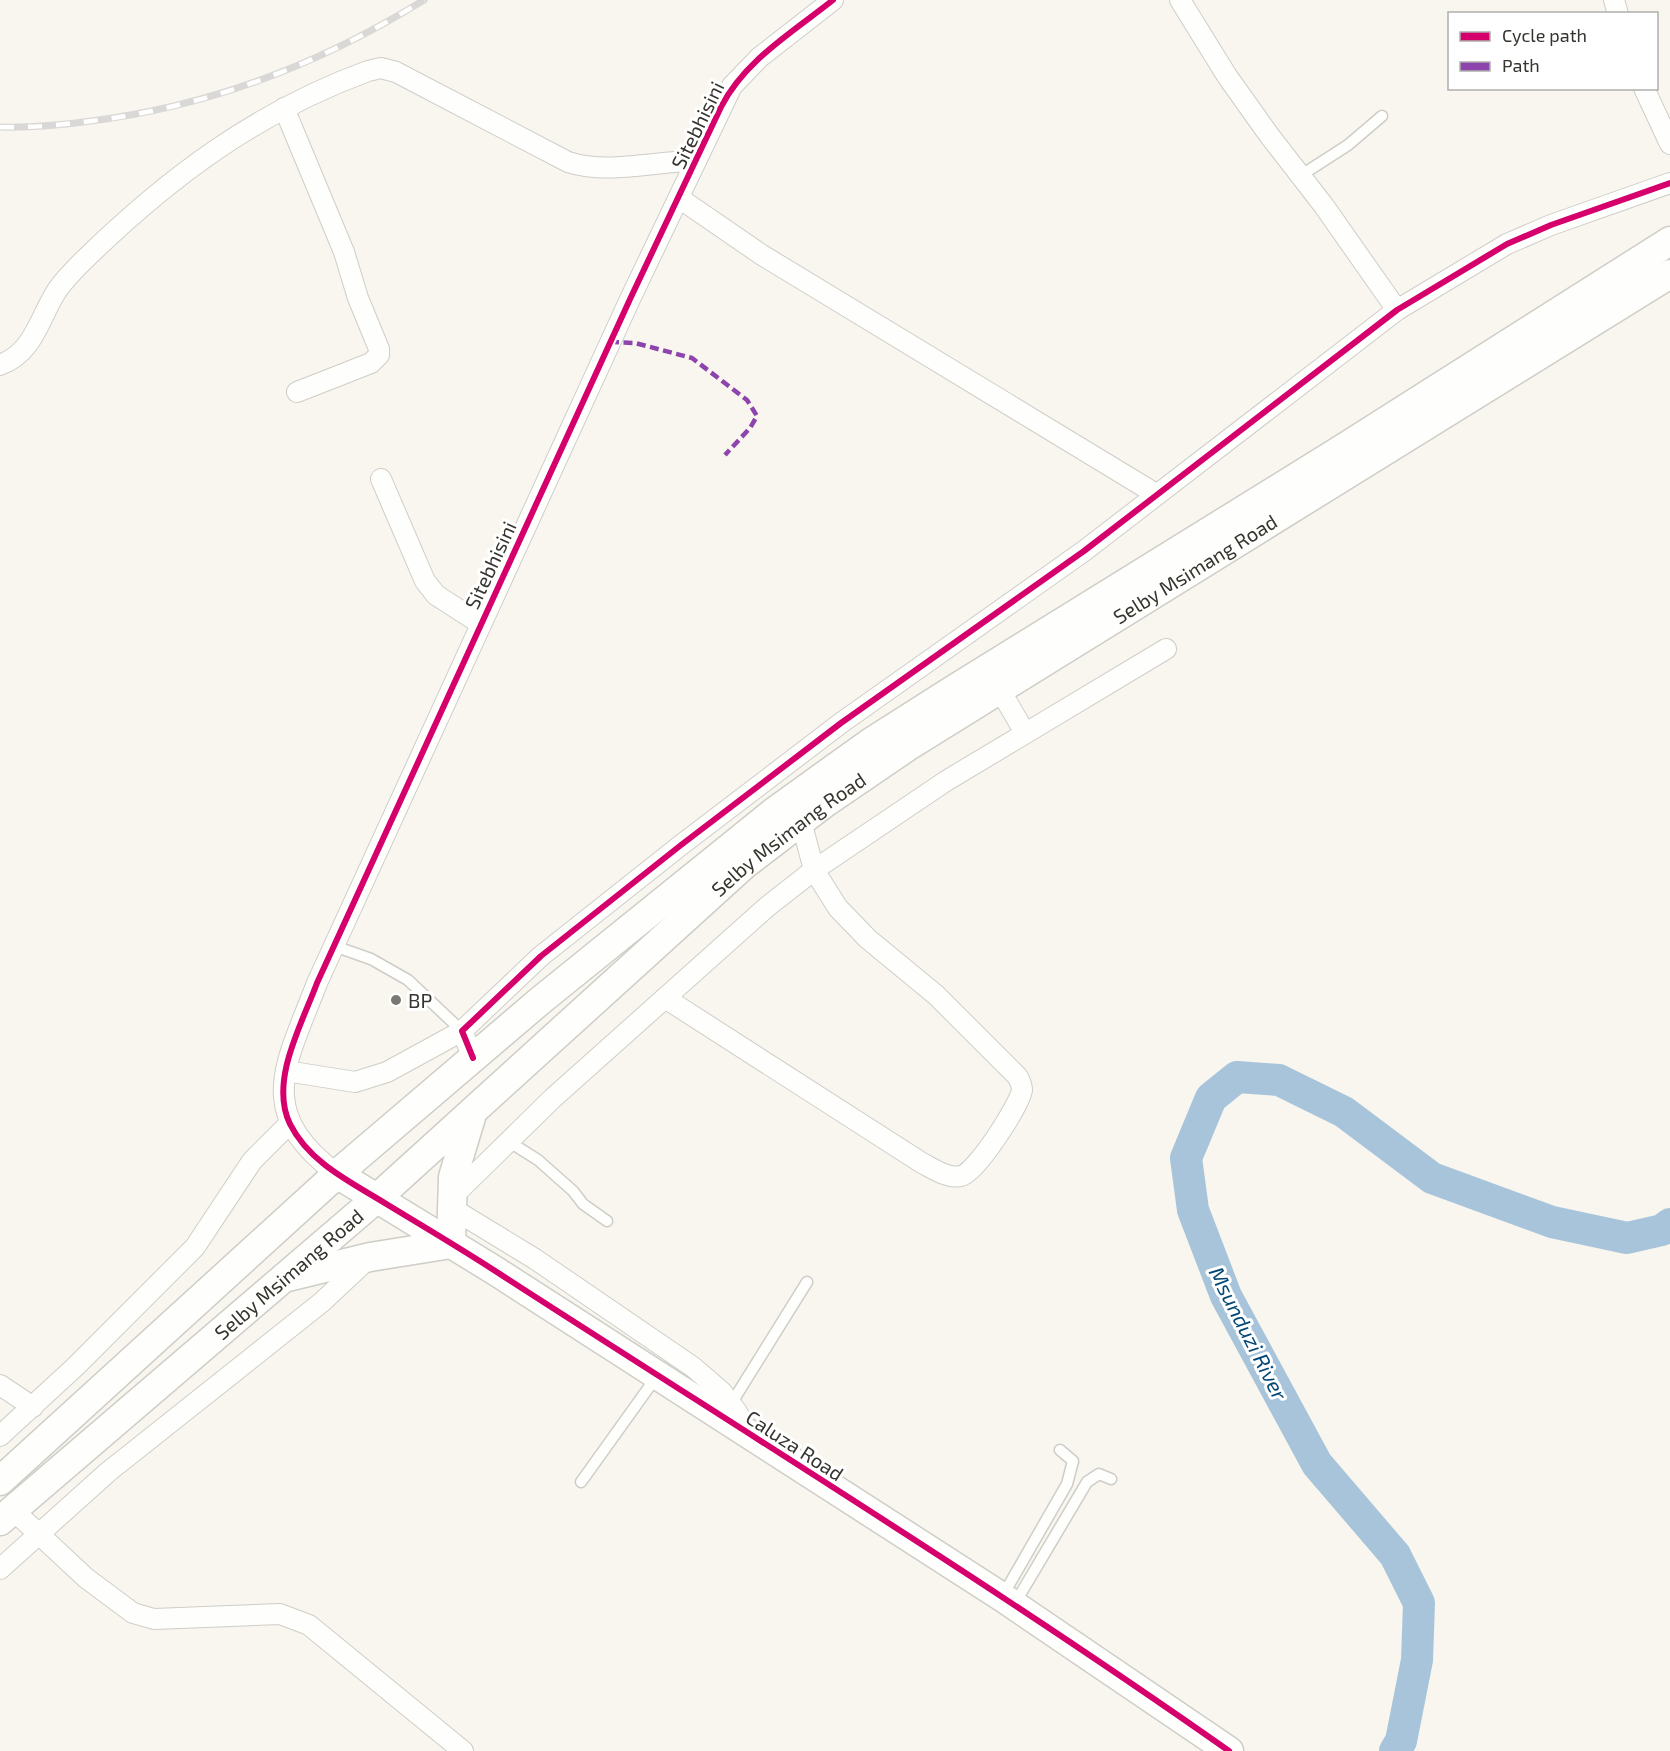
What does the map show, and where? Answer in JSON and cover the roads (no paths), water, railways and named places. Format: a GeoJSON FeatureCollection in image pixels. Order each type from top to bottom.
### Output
{"type":"FeatureCollection","features":[{"type":"Feature","properties":{"kind":"main road","name":"Selby Msimang Road"},"geometry":{"type":"LineString","coordinates":[[0,1481],[337,1174],[680,885],[775,811],[871,742],[1339,451],[1670,241]]}},
{"type":"Feature","properties":{"kind":"main road","name":"Selby Msimang Road"},"geometry":{"type":"LineString","coordinates":[[7,1516],[377,1198],[700,903],[801,821],[910,745],[1670,274]]}},
{"type":"Feature","properties":{"kind":"main road"},"geometry":{"type":"LineString","coordinates":[[286,1277],[370,1257],[451,1244],[453,1177],[474,1109]]}},
{"type":"Feature","properties":{"kind":"main road","name":"Caluza Road"},"geometry":{"type":"LineString","coordinates":[[337,1174],[451,1244],[1008,1601],[1229,1751]]}},
{"type":"Feature","properties":{"kind":"street","name":"Sitebhisini"},"geometry":{"type":"LineString","coordinates":[[337,1174],[302,1141],[290,1123],[282,1097],[286,1071],[317,983],[627,306],[732,86],[744,71],[833,0]]}},
{"type":"Feature","properties":{"kind":"street"},"geometry":{"type":"LineString","coordinates":[[1180,0],[1227,76],[1397,310]]}},
{"type":"Feature","properties":{"kind":"street"},"geometry":{"type":"LineString","coordinates":[[0,365],[25,349],[40,328],[58,289],[158,192],[212,151],[284,108],[342,80],[381,68],[420,83],[536,145],[586,168],[696,161]]}},
{"type":"Feature","properties":{"kind":"street"},"geometry":{"type":"LineString","coordinates":[[1645,90],[1670,144]]}},
{"type":"Feature","properties":{"kind":"street"},"geometry":{"type":"LineString","coordinates":[[284,108],[344,252],[358,298],[379,349],[379,354],[371,363],[297,392]]}},
{"type":"Feature","properties":{"kind":"street"},"geometry":{"type":"LineString","coordinates":[[286,1071],[355,1082],[387,1072],[462,1031],[542,956],[681,845],[842,723],[1084,551],[1397,310],[1507,244],[1551,225],[1670,183]]}},
{"type":"Feature","properties":{"kind":"street"},"geometry":{"type":"LineString","coordinates":[[679,198],[762,255],[1156,494]]}},
{"type":"Feature","properties":{"kind":"street"},"geometry":{"type":"LineString","coordinates":[[381,479],[424,581],[436,595],[481,624]]}},
{"type":"Feature","properties":{"kind":"street"},"geometry":{"type":"LineString","coordinates":[[747,1433],[722,1392],[693,1367],[453,1203],[508,1141],[768,906],[813,870],[928,793],[1166,649]]}},
{"type":"Feature","properties":{"kind":"street"},"geometry":{"type":"LineString","coordinates":[[1000,690],[1025,733]]}},
{"type":"Feature","properties":{"kind":"street"},"geometry":{"type":"LineString","coordinates":[[665,998],[922,1163],[945,1174],[958,1177],[972,1170],[1021,1093],[1018,1077],[936,995],[868,939],[838,908],[813,870],[801,821]]}},
{"type":"Feature","properties":{"kind":"street"},"geometry":{"type":"LineString","coordinates":[[462,1031],[474,1058]]}},
{"type":"Feature","properties":{"kind":"street"},"geometry":{"type":"LineString","coordinates":[[0,1436],[33,1407],[195,1247],[252,1161],[290,1123]]}},
{"type":"Feature","properties":{"kind":"street"},"geometry":{"type":"LineString","coordinates":[[0,1569],[117,1465],[322,1302],[370,1257]]}},
{"type":"Feature","properties":{"kind":"street"},"geometry":{"type":"LineString","coordinates":[[0,1385],[33,1407]]}},
{"type":"Feature","properties":{"kind":"street"},"geometry":{"type":"LineString","coordinates":[[7,1516],[39,1533],[86,1578],[133,1613],[154,1619],[280,1614],[309,1625],[463,1751]]}},
{"type":"Feature","properties":{"kind":"lane"},"geometry":{"type":"LineString","coordinates":[[1300,176],[1348,145],[1382,116]]}},
{"type":"Feature","properties":{"kind":"lane"},"geometry":{"type":"LineString","coordinates":[[334,946],[371,959],[408,980],[462,1031]]}},
{"type":"Feature","properties":{"kind":"lane"},"geometry":{"type":"LineString","coordinates":[[508,1141],[538,1160],[573,1191],[583,1204],[607,1221]]}},
{"type":"Feature","properties":{"kind":"lane"},"geometry":{"type":"LineString","coordinates":[[731,1404],[807,1282]]}},
{"type":"Feature","properties":{"kind":"lane"},"geometry":{"type":"LineString","coordinates":[[581,1482],[658,1376]]}},
{"type":"Feature","properties":{"kind":"lane"},"geometry":{"type":"LineString","coordinates":[[1008,1601],[1070,1476],[1073,1461],[1060,1450]]}},
{"type":"Feature","properties":{"kind":"lane"},"geometry":{"type":"LineString","coordinates":[[1008,1601],[1087,1482],[1099,1474],[1111,1479]]}},
{"type":"Feature","properties":{"kind":"waterway","name":"Msunduzi River"},"geometry":{"type":"LineString","coordinates":[[1395,1751],[1401,1741],[1417,1660],[1419,1603],[1395,1555],[1317,1464],[1226,1296],[1193,1210],[1186,1158],[1211,1098],[1237,1077],[1279,1080],[1344,1112],[1432,1178],[1552,1222],[1627,1238],[1662,1230],[1670,1224]]}},
{"type":"Feature","properties":{"kind":"railway"},"geometry":{"type":"LineString","coordinates":[[0,127],[46,126],[91,121],[180,105],[223,93],[306,62],[385,23],[424,0]]}},
{"type":"Feature","properties":{"kind":"place","name":"BP"},"geometry":{"type":"Point","coordinates":[396,1000]}}]}
